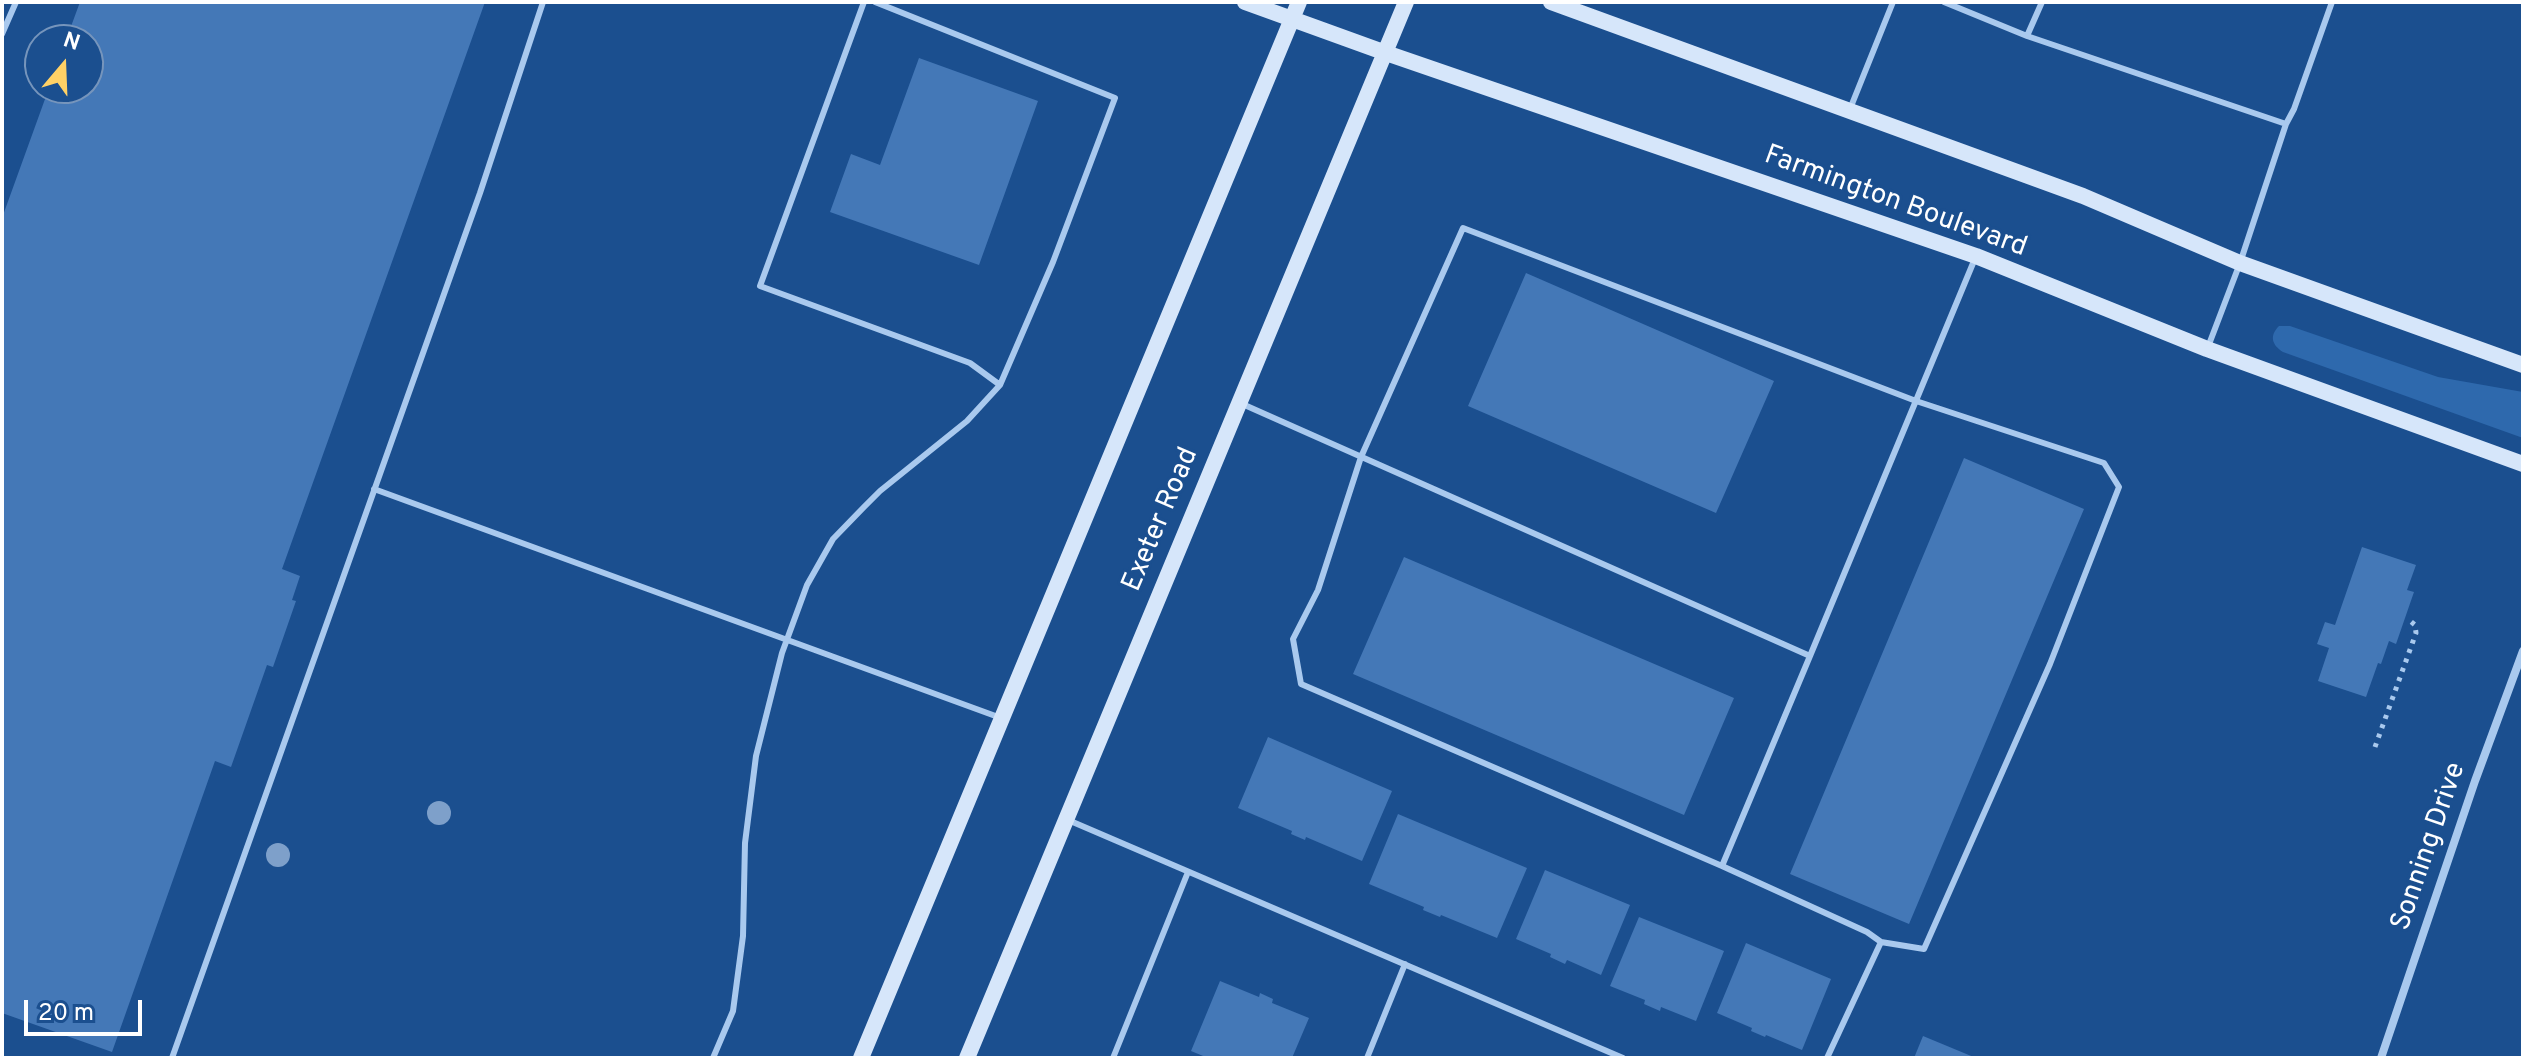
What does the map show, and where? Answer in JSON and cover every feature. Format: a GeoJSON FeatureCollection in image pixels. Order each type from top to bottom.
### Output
{"type":"FeatureCollection","features":[{"type":"Feature","properties":{"kind":"main road","name":"Farmington Boulevard"},"geometry":{"type":"LineString","coordinates":[[1245,2],[1976,256],[2207,349],[2523,464]]}},
{"type":"Feature","properties":{"kind":"main road"},"geometry":{"type":"LineString","coordinates":[[861,1058],[1299,2]]}},
{"type":"Feature","properties":{"kind":"main road","name":"Exeter Road"},"geometry":{"type":"LineString","coordinates":[[967,1058],[1406,2]]}},
{"type":"Feature","properties":{"kind":"main road"},"geometry":{"type":"LineString","coordinates":[[1551,2],[2083,196],[2240,263],[2523,365]]}},
{"type":"Feature","properties":{"kind":"street","name":"Sonning Drive"},"geometry":{"type":"LineString","coordinates":[[2381,1058],[2475,781],[2523,651]]}},
{"type":"Feature","properties":{"kind":"lane"},"geometry":{"type":"LineString","coordinates":[[2,34],[16,2]]}},
{"type":"Feature","properties":{"kind":"lane"},"geometry":{"type":"LineString","coordinates":[[172,1058],[480,193],[543,2]]}},
{"type":"Feature","properties":{"kind":"lane"},"geometry":{"type":"LineString","coordinates":[[864,2],[760,286],[970,363],[1000,385]]}},
{"type":"Feature","properties":{"kind":"lane"},"geometry":{"type":"LineString","coordinates":[[713,1058],[733,1011],[743,936],[745,843],[756,756],[787,639],[807,585],[833,539],[880,491],[967,421],[1000,385],[1053,262],[1115,98],[875,2]]}},
{"type":"Feature","properties":{"kind":"lane"},"geometry":{"type":"LineString","coordinates":[[1849,112],[1893,2]]}},
{"type":"Feature","properties":{"kind":"lane"},"geometry":{"type":"LineString","coordinates":[[1944,2],[2027,36],[2286,124]]}},
{"type":"Feature","properties":{"kind":"lane"},"geometry":{"type":"LineString","coordinates":[[2027,36],[2042,2]]}},
{"type":"Feature","properties":{"kind":"lane"},"geometry":{"type":"LineString","coordinates":[[2207,349],[2332,2]]}},
{"type":"Feature","properties":{"kind":"lane"},"geometry":{"type":"LineString","coordinates":[[1463,228],[1916,401],[2104,463],[2119,487],[2050,664],[1924,949],[1881,942],[1867,932],[1722,866],[1301,684],[1293,639],[1318,590],[1361,457],[1463,228]]}},
{"type":"Feature","properties":{"kind":"lane"},"geometry":{"type":"LineString","coordinates":[[1722,866],[1976,256]]}},
{"type":"Feature","properties":{"kind":"lane"},"geometry":{"type":"LineString","coordinates":[[1240,403],[1810,656]]}},
{"type":"Feature","properties":{"kind":"lane"},"geometry":{"type":"LineString","coordinates":[[374,489],[1001,718]]}},
{"type":"Feature","properties":{"kind":"lane"},"geometry":{"type":"LineString","coordinates":[[1066,819],[1623,1058]]}},
{"type":"Feature","properties":{"kind":"lane"},"geometry":{"type":"LineString","coordinates":[[1113,1058],[1188,872]]}},
{"type":"Feature","properties":{"kind":"lane"},"geometry":{"type":"LineString","coordinates":[[1827,1058],[1881,942]]}},
{"type":"Feature","properties":{"kind":"lane"},"geometry":{"type":"LineString","coordinates":[[1367,1058],[1405,964]]}},
{"type":"Feature","properties":{"kind":"path"},"geometry":{"type":"LineString","coordinates":[[2375,747],[2416,633],[2415,625],[2409,620]]}},
{"type":"Feature","properties":{"kind":"shaded area"},"geometry":{"type":"Polygon","coordinates":[[[2279,326],[2290,326],[2438,377],[2523,392],[2523,438],[2283,352],[2273,340],[2279,326]]]}},
{"type":"Feature","properties":{"kind":"building"},"geometry":{"type":"Polygon","coordinates":[[[80,2],[485,2],[282,569],[300,576],[292,600],[296,601],[273,667],[267,665],[231,767],[215,761],[112,1052],[2,1013],[2,218],[43,104],[104,104],[104,24],[72,24],[80,2]]]}},
{"type":"Feature","properties":{"kind":"building"},"geometry":{"type":"Polygon","coordinates":[[[919,58],[1038,101],[979,265],[830,212],[851,154],[880,165],[919,58]]]}},
{"type":"Feature","properties":{"kind":"building"},"geometry":{"type":"Polygon","coordinates":[[[1526,273],[1774,381],[1716,513],[1468,406],[1526,273]]]}},
{"type":"Feature","properties":{"kind":"building"},"geometry":{"type":"Polygon","coordinates":[[[1964,458],[2084,509],[1909,924],[1790,874],[1964,458]]]}},
{"type":"Feature","properties":{"kind":"building"},"geometry":{"type":"Polygon","coordinates":[[[2362,547],[2416,565],[2407,590],[2414,592],[2396,644],[2389,641],[2366,697],[2318,681],[2329,648],[2317,644],[2325,622],[2335,625],[2362,547]]]}},
{"type":"Feature","properties":{"kind":"building"},"geometry":{"type":"Polygon","coordinates":[[[1404,557],[1734,698],[1684,815],[1353,674],[1404,557]]]}},
{"type":"Feature","properties":{"kind":"building"},"geometry":{"type":"Polygon","coordinates":[[[1268,737],[1392,791],[1362,861],[1306,837],[1305,840],[1291,834],[1292,831],[1238,808],[1268,737]]]}},
{"type":"Feature","properties":{"kind":"building"},"geometry":{"type":"Polygon","coordinates":[[[1398,814],[1527,868],[1497,938],[1423,910],[1424,907],[1369,884],[1398,814]]]}},
{"type":"Feature","properties":{"kind":"building"},"geometry":{"type":"Polygon","coordinates":[[[1545,870],[1630,905],[1601,975],[1567,960],[1565,964],[1550,957],[1551,954],[1516,939],[1545,870]]]}},
{"type":"Feature","properties":{"kind":"building"},"geometry":{"type":"Polygon","coordinates":[[[1639,917],[1724,951],[1696,1021],[1661,1007],[1660,1011],[1644,1004],[1645,1000],[1610,986],[1639,917]]]}},
{"type":"Feature","properties":{"kind":"building"},"geometry":{"type":"Polygon","coordinates":[[[1746,943],[1831,979],[1802,1050],[1751,1031],[1752,1028],[1717,1013],[1746,943]]]}},
{"type":"Feature","properties":{"kind":"building"},"geometry":{"type":"Polygon","coordinates":[[[1220,981],[1259,997],[1260,993],[1273,999],[1272,1003],[1309,1018],[1292,1058],[1208,1058],[1191,1051],[1220,981]]]}},
{"type":"Feature","properties":{"kind":"building"},"geometry":{"type":"Polygon","coordinates":[[[1923,1036],[1976,1058],[1914,1058],[1923,1036]]]}}]}
